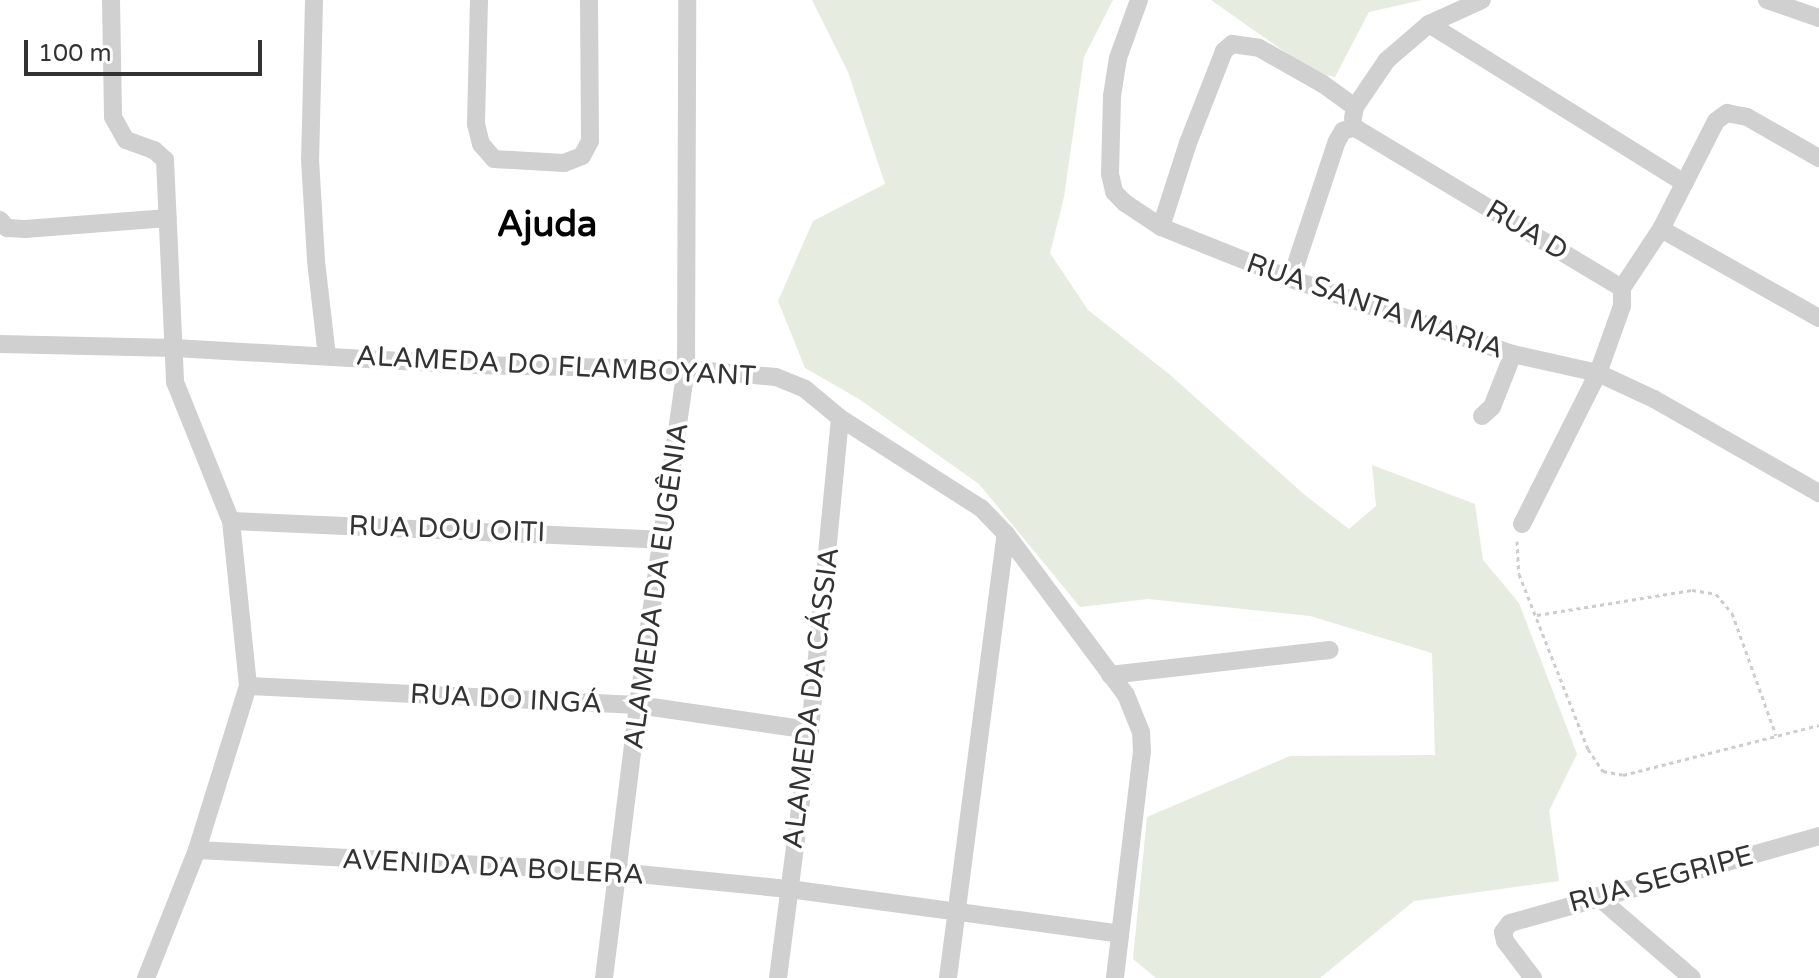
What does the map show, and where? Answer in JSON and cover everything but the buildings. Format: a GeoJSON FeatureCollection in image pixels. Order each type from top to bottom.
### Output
{"type":"FeatureCollection","features":[{"type":"Feature","properties":{"kind":"street"},"geometry":{"type":"LineString","coordinates":[[111,0],[113,117],[126,140],[154,150],[165,160],[175,348],[173,368],[179,396],[231,521],[248,686],[197,850],[146,978]]}},
{"type":"Feature","properties":{"kind":"street"},"geometry":{"type":"LineString","coordinates":[[314,0],[310,159],[316,261],[327,356]]}},
{"type":"Feature","properties":{"kind":"street"},"geometry":{"type":"LineString","coordinates":[[479,0],[476,124],[481,144],[494,159],[564,163],[582,156],[590,141],[589,0]]}},
{"type":"Feature","properties":{"kind":"street","name":"ALAMEDA DA EUGÊNIA"},"geometry":{"type":"LineString","coordinates":[[604,978],[638,705],[686,369],[687,0]]}},
{"type":"Feature","properties":{"kind":"street","name":"RUA SANTA MARIA"},"geometry":{"type":"LineString","coordinates":[[1139,0],[1118,58],[1111,109],[1110,174],[1118,198],[1161,227],[1291,279],[1513,354],[1598,373],[1654,399],[1819,493]]}},
{"type":"Feature","properties":{"kind":"street"},"geometry":{"type":"LineString","coordinates":[[1291,279],[1337,141],[1343,131],[1351,128],[1355,107],[1387,60],[1429,24],[1482,0]]}},
{"type":"Feature","properties":{"kind":"street"},"geometry":{"type":"LineString","coordinates":[[1767,0],[1819,18]]}},
{"type":"Feature","properties":{"kind":"street"},"geometry":{"type":"LineString","coordinates":[[1429,24],[1684,183]]}},
{"type":"Feature","properties":{"kind":"street"},"geometry":{"type":"LineString","coordinates":[[1161,227],[1188,143],[1224,51],[1232,44],[1259,48],[1323,84],[1355,107]]}},
{"type":"Feature","properties":{"kind":"street"},"geometry":{"type":"LineString","coordinates":[[1522,524],[1598,373],[1622,306],[1622,288],[1661,229],[1716,121],[1727,113],[1747,117],[1819,158]]}},
{"type":"Feature","properties":{"kind":"street","name":"RUA D"},"geometry":{"type":"LineString","coordinates":[[1351,128],[1622,288]]}},
{"type":"Feature","properties":{"kind":"street"},"geometry":{"type":"LineString","coordinates":[[0,220],[7,228],[25,229],[168,218]]}},
{"type":"Feature","properties":{"kind":"street"},"geometry":{"type":"LineString","coordinates":[[1661,229],[1819,318]]}},
{"type":"Feature","properties":{"kind":"street","name":"ALAMEDA DO FLAMBOYANT"},"geometry":{"type":"LineString","coordinates":[[0,344],[175,348],[471,365],[686,369],[776,377],[805,389],[840,418],[957,489],[981,508],[1006,534],[1126,695],[1141,732],[1115,978]]}},
{"type":"Feature","properties":{"kind":"street"},"geometry":{"type":"LineString","coordinates":[[1482,416],[1492,407],[1513,354]]}},
{"type":"Feature","properties":{"kind":"street","name":"ALAMEDA DA CÁSSIA"},"geometry":{"type":"LineString","coordinates":[[778,978],[810,730],[840,418]]}},
{"type":"Feature","properties":{"kind":"street","name":"RUA DOU OITI"},"geometry":{"type":"LineString","coordinates":[[231,521],[662,540]]}},
{"type":"Feature","properties":{"kind":"street"},"geometry":{"type":"LineString","coordinates":[[948,978],[1006,534]]}},
{"type":"Feature","properties":{"kind":"street"},"geometry":{"type":"LineString","coordinates":[[1110,675],[1330,650]]}},
{"type":"Feature","properties":{"kind":"street","name":"RUA DO INGÁ"},"geometry":{"type":"LineString","coordinates":[[248,686],[638,705],[810,730]]}},
{"type":"Feature","properties":{"kind":"street","name":"RUA SEGRIPE"},"geometry":{"type":"LineString","coordinates":[[1533,978],[1508,948],[1505,927],[1531,915],[1819,836]]}},
{"type":"Feature","properties":{"kind":"street","name":"AVENIDA DA BOLERA"},"geometry":{"type":"LineString","coordinates":[[197,850],[618,872],[789,889],[1120,934]]}},
{"type":"Feature","properties":{"kind":"street"},"geometry":{"type":"LineString","coordinates":[[1597,896],[1692,978]]}},
{"type":"Feature","properties":{"kind":"path"},"geometry":{"type":"LineString","coordinates":[[1522,524],[1516,561],[1588,749],[1603,771],[1623,775],[1819,725]]}},
{"type":"Feature","properties":{"kind":"path"},"geometry":{"type":"LineString","coordinates":[[1537,615],[1692,590],[1716,594],[1732,613],[1776,736]]}},
{"type":"Feature","properties":{"kind":"shaded area"},"geometry":{"type":"Polygon","coordinates":[[[812,0],[1113,0],[1084,57],[1064,197],[1050,253],[1088,310],[1169,374],[1306,496],[1349,529],[1376,506],[1372,465],[1475,504],[1483,560],[1519,603],[1577,754],[1549,811],[1559,881],[1414,901],[1320,978],[1156,978],[1133,959],[1147,817],[1290,756],[1435,755],[1432,653],[1310,616],[1148,599],[1080,607],[979,484],[859,399],[805,368],[778,301],[813,221],[885,184],[848,72],[812,0]]]}},
{"type":"Feature","properties":{"kind":"shaded area"},"geometry":{"type":"Polygon","coordinates":[[[1211,0],[1422,0],[1369,12],[1335,77],[1315,73],[1211,0]]]}},
{"type":"Feature","properties":{"kind":"district","name":"Ajuda"},"geometry":{"type":"Point","coordinates":[547,225]}}]}
